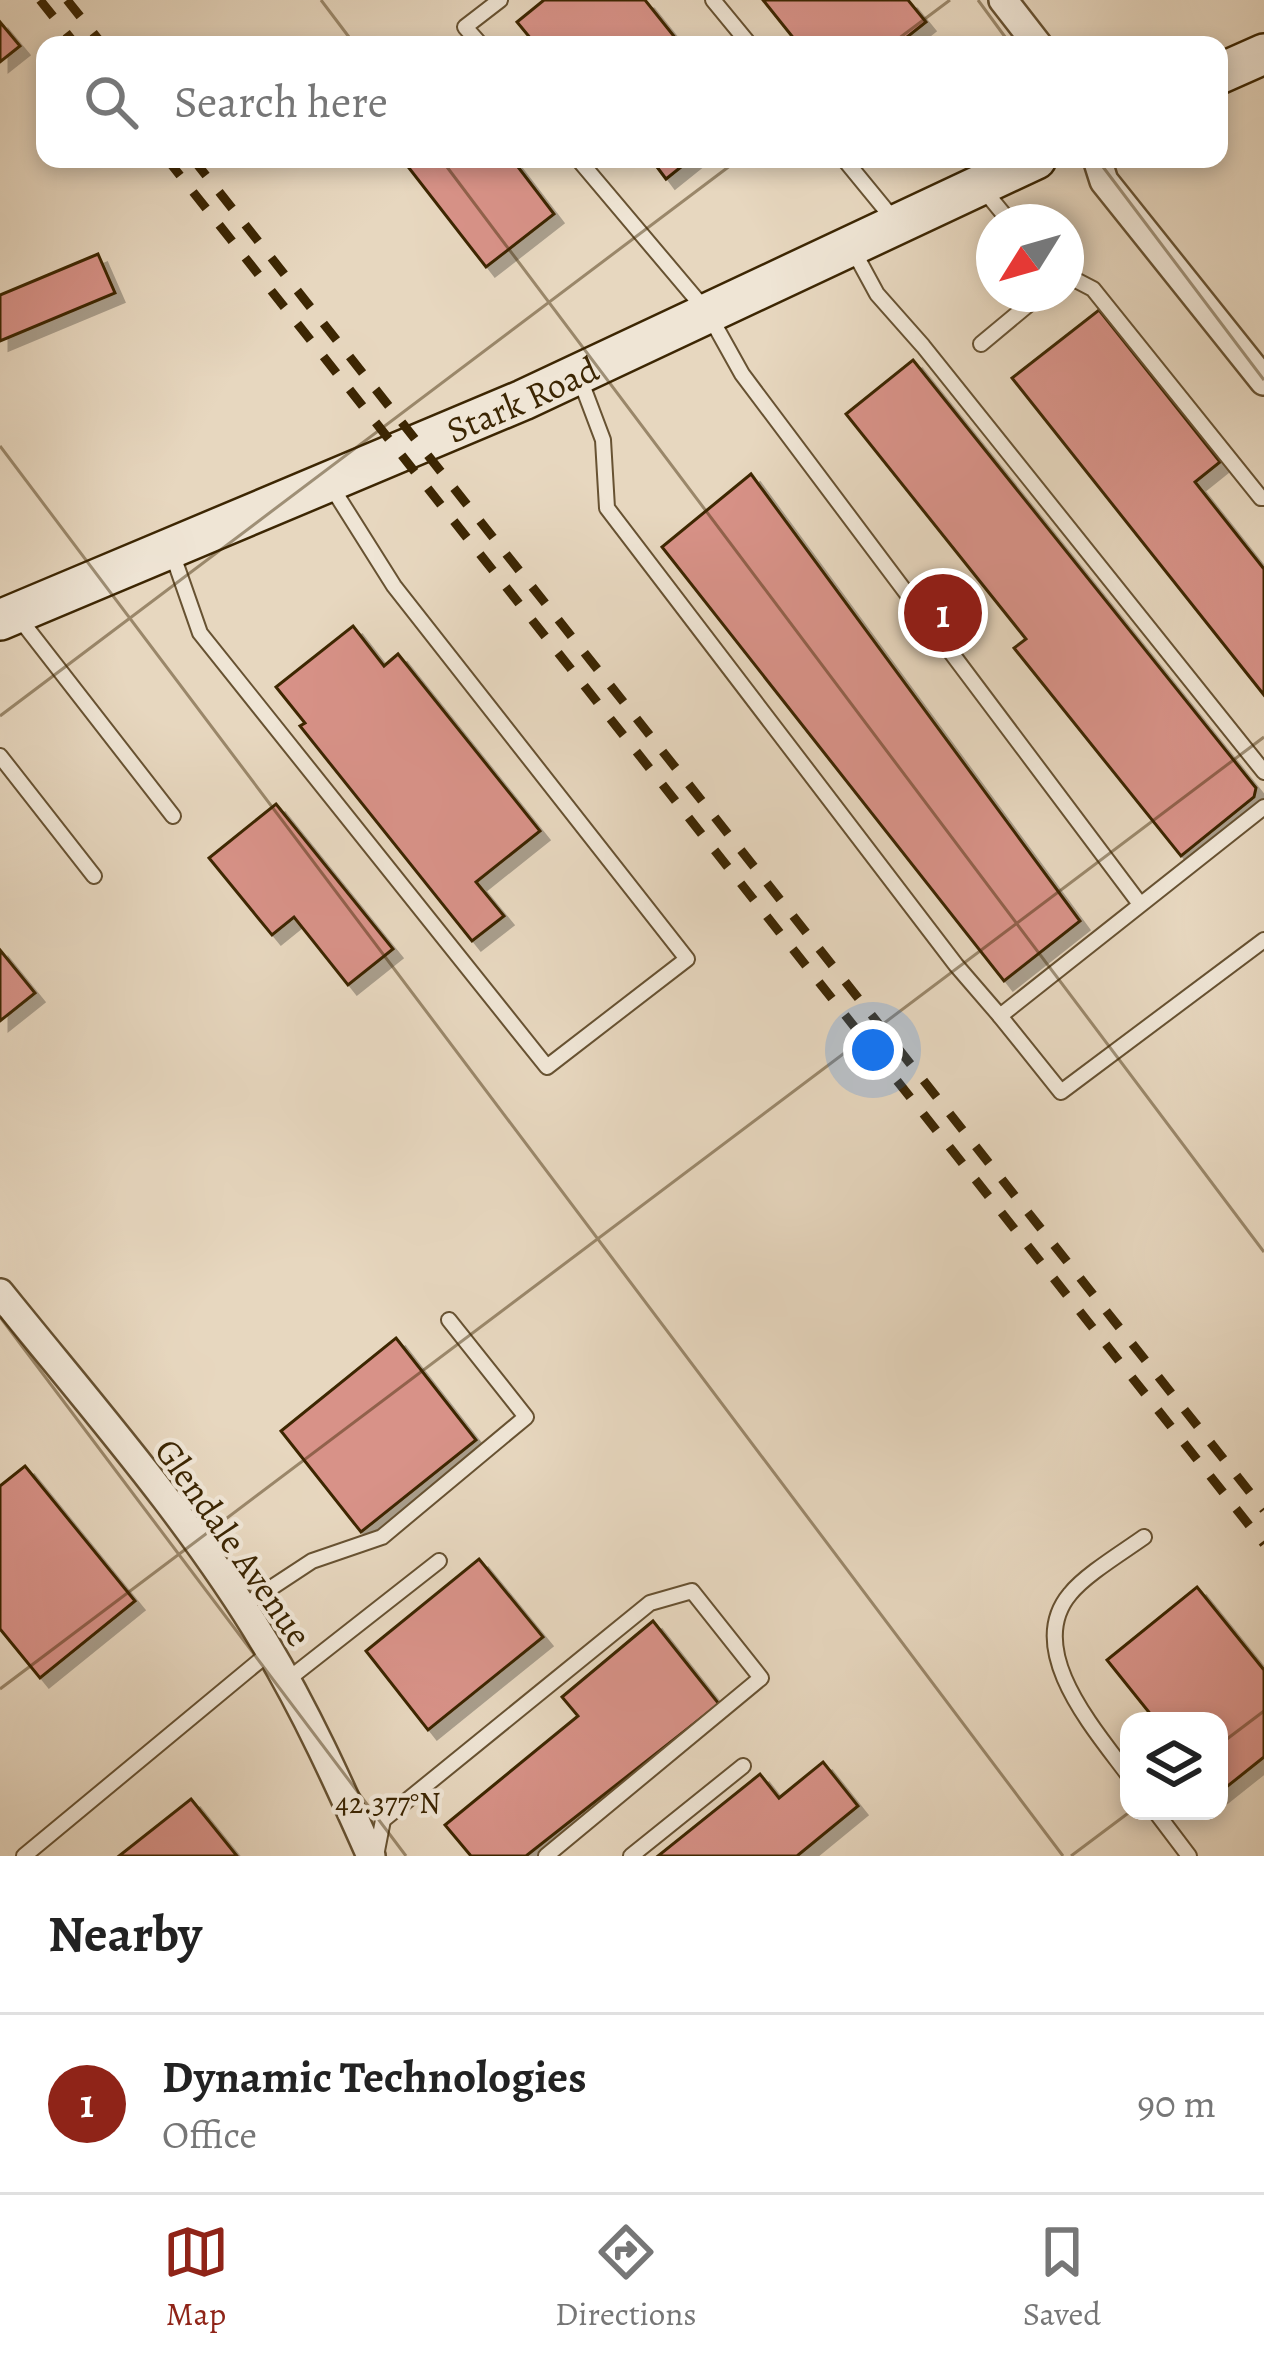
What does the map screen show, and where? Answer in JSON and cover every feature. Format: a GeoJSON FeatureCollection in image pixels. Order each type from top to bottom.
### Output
{"type":"FeatureCollection","features":[{"type":"Feature","properties":{"kind":"street"},"geometry":{"type":"LineString","coordinates":[[1003,0],[1031,36]]}},
{"type":"Feature","properties":{"kind":"street"},"geometry":{"type":"LineString","coordinates":[[1228,70],[1264,54]]}},
{"type":"Feature","properties":{"kind":"street","name":"Stark Road"},"geometry":{"type":"LineString","coordinates":[[8,617],[578,374],[1017,168]]}},
{"type":"Feature","properties":{"kind":"street"},"geometry":{"type":"LineString","coordinates":[[1099,168],[1104,182],[1264,381]]}},
{"type":"Feature","properties":{"kind":"street","name":"Glendale Avenue"},"geometry":{"type":"LineString","coordinates":[[0,1292],[178,1515],[242,1607],[309,1722],[374,1856]]}},
{"type":"Feature","properties":{"kind":"lane"},"geometry":{"type":"LineString","coordinates":[[473,36],[465,27],[500,0]]}},
{"type":"Feature","properties":{"kind":"lane"},"geometry":{"type":"LineString","coordinates":[[713,0],[743,36]]}},
{"type":"Feature","properties":{"kind":"lane"},"geometry":{"type":"LineString","coordinates":[[586,168],[708,313],[742,374],[1140,904]]}},
{"type":"Feature","properties":{"kind":"lane"},"geometry":{"type":"LineString","coordinates":[[851,168],[898,224]]}},
{"type":"Feature","properties":{"kind":"lane"},"geometry":{"type":"LineString","coordinates":[[980,185],[995,204]]}},
{"type":"Feature","properties":{"kind":"lane"},"geometry":{"type":"LineString","coordinates":[[851,246],[878,294],[1264,772]]}},
{"type":"Feature","properties":{"kind":"lane"},"geometry":{"type":"LineString","coordinates":[[1084,284],[1093,289],[1264,498]]}},
{"type":"Feature","properties":{"kind":"lane"},"geometry":{"type":"LineString","coordinates":[[981,344],[1019,312]]}},
{"type":"Feature","properties":{"kind":"lane"},"geometry":{"type":"LineString","coordinates":[[578,374],[603,440],[607,508],[956,965],[1061,1092],[1264,940]]}},
{"type":"Feature","properties":{"kind":"lane"},"geometry":{"type":"LineString","coordinates":[[170,549],[200,633],[547,1067],[687,959],[394,586],[329,482]]}},
{"type":"Feature","properties":{"kind":"lane"},"geometry":{"type":"LineString","coordinates":[[8,617],[173,816]]}},
{"type":"Feature","properties":{"kind":"lane"},"geometry":{"type":"LineString","coordinates":[[0,756],[94,876]]}},
{"type":"Feature","properties":{"kind":"lane"},"geometry":{"type":"LineString","coordinates":[[1000,1016],[1264,807]]}},
{"type":"Feature","properties":{"kind":"lane"},"geometry":{"type":"LineString","coordinates":[[242,1607],[312,1561],[382,1537],[526,1417],[449,1319]]}},
{"type":"Feature","properties":{"kind":"lane"},"geometry":{"type":"LineString","coordinates":[[1120,1764],[1074,1702],[1056,1653],[1055,1618],[1071,1592],[1144,1537]]}},
{"type":"Feature","properties":{"kind":"lane"},"geometry":{"type":"LineString","coordinates":[[286,1681],[439,1561]]}},
{"type":"Feature","properties":{"kind":"lane"},"geometry":{"type":"LineString","coordinates":[[374,1856],[383,1820],[650,1603],[692,1591],[761,1678],[546,1856]]}},
{"type":"Feature","properties":{"kind":"lane"},"geometry":{"type":"LineString","coordinates":[[24,1856],[270,1652]]}},
{"type":"Feature","properties":{"kind":"lane"},"geometry":{"type":"LineString","coordinates":[[631,1856],[743,1766]]}},
{"type":"Feature","properties":{"kind":"lane"},"geometry":{"type":"LineString","coordinates":[[1162,1820],[1189,1856]]}},
{"type":"Feature","properties":{"kind":"building"},"geometry":{"type":"Polygon","coordinates":[[[544,0],[645,0],[674,36],[529,36],[517,22],[544,0]]]}},
{"type":"Feature","properties":{"kind":"building"},"geometry":{"type":"Polygon","coordinates":[[[763,0],[908,0],[926,22],[908,36],[792,36],[763,0]]]}},
{"type":"Feature","properties":{"kind":"building"},"geometry":{"type":"Polygon","coordinates":[[[0,22],[20,46],[0,62],[0,22]]]}},
{"type":"Feature","properties":{"kind":"building"},"geometry":{"type":"Polygon","coordinates":[[[409,168],[519,168],[554,214],[486,267],[409,168]]]}},
{"type":"Feature","properties":{"kind":"building"},"geometry":{"type":"Polygon","coordinates":[[[658,168],[680,168],[666,179],[658,168]]]}},
{"type":"Feature","properties":{"kind":"building"},"geometry":{"type":"Polygon","coordinates":[[[98,254],[115,293],[0,341],[0,295],[98,254]]]}},
{"type":"Feature","properties":{"kind":"building"},"geometry":{"type":"Polygon","coordinates":[[[1099,310],[1220,462],[1195,482],[1264,569],[1264,695],[1012,378],[1099,310]]]}},
{"type":"Feature","properties":{"kind":"building"},"geometry":{"type":"Polygon","coordinates":[[[913,360],[1256,788],[1254,797],[1181,856],[1014,648],[1026,639],[846,414],[913,360]]]}},
{"type":"Feature","properties":{"kind":"building"},"geometry":{"type":"Polygon","coordinates":[[[751,474],[1080,921],[1004,981],[662,547],[751,474]]]}},
{"type":"Feature","properties":{"kind":"building"},"geometry":{"type":"Polygon","coordinates":[[[353,626],[384,666],[398,654],[540,831],[476,882],[504,916],[472,941],[300,726],[305,723],[276,687],[353,626]]]}},
{"type":"Feature","properties":{"kind":"building"},"geometry":{"type":"Polygon","coordinates":[[[276,804],[393,949],[348,985],[294,917],[272,935],[209,858],[276,804]]]}},
{"type":"Feature","properties":{"kind":"building"},"geometry":{"type":"Polygon","coordinates":[[[0,950],[35,993],[0,1021],[0,950]]]}},
{"type":"Feature","properties":{"kind":"building"},"geometry":{"type":"Polygon","coordinates":[[[396,1338],[476,1440],[361,1532],[281,1431],[396,1338]]]}},
{"type":"Feature","properties":{"kind":"building"},"geometry":{"type":"Polygon","coordinates":[[[25,1466],[135,1601],[40,1678],[0,1629],[0,1486],[25,1466]]]}},
{"type":"Feature","properties":{"kind":"building"},"geometry":{"type":"Polygon","coordinates":[[[479,1559],[543,1637],[428,1730],[366,1651],[479,1559]]]}},
{"type":"Feature","properties":{"kind":"building"},"geometry":{"type":"Polygon","coordinates":[[[1197,1587],[1264,1670],[1264,1757],[1228,1786],[1228,1712],[1149,1712],[1107,1660],[1197,1587]]]}},
{"type":"Feature","properties":{"kind":"building"},"geometry":{"type":"Polygon","coordinates":[[[653,1621],[719,1704],[526,1856],[471,1856],[445,1825],[578,1716],[562,1697],[653,1621]]]}},
{"type":"Feature","properties":{"kind":"building"},"geometry":{"type":"Polygon","coordinates":[[[823,1762],[858,1806],[797,1856],[658,1856],[760,1774],[779,1798],[823,1762]]]}},
{"type":"Feature","properties":{"kind":"building"},"geometry":{"type":"Polygon","coordinates":[[[191,1799],[237,1856],[119,1856],[191,1799]]]}},
{"type":"Feature","properties":{"kind":"railway"},"geometry":{"type":"LineString","coordinates":[[40,0],[69,36]]}},
{"type":"Feature","properties":{"kind":"railway"},"geometry":{"type":"LineString","coordinates":[[67,0],[96,36]]}},
{"type":"Feature","properties":{"kind":"railway"},"geometry":{"type":"LineString","coordinates":[[174,168],[1264,1544]]}},
{"type":"Feature","properties":{"kind":"railway"},"geometry":{"type":"LineString","coordinates":[[200,168],[1264,1510]]}},
{"type":"Feature","properties":{"kind":"place","name":"Dynamic Technologies"},"geometry":{"type":"Point","coordinates":[943,613]}}]}
